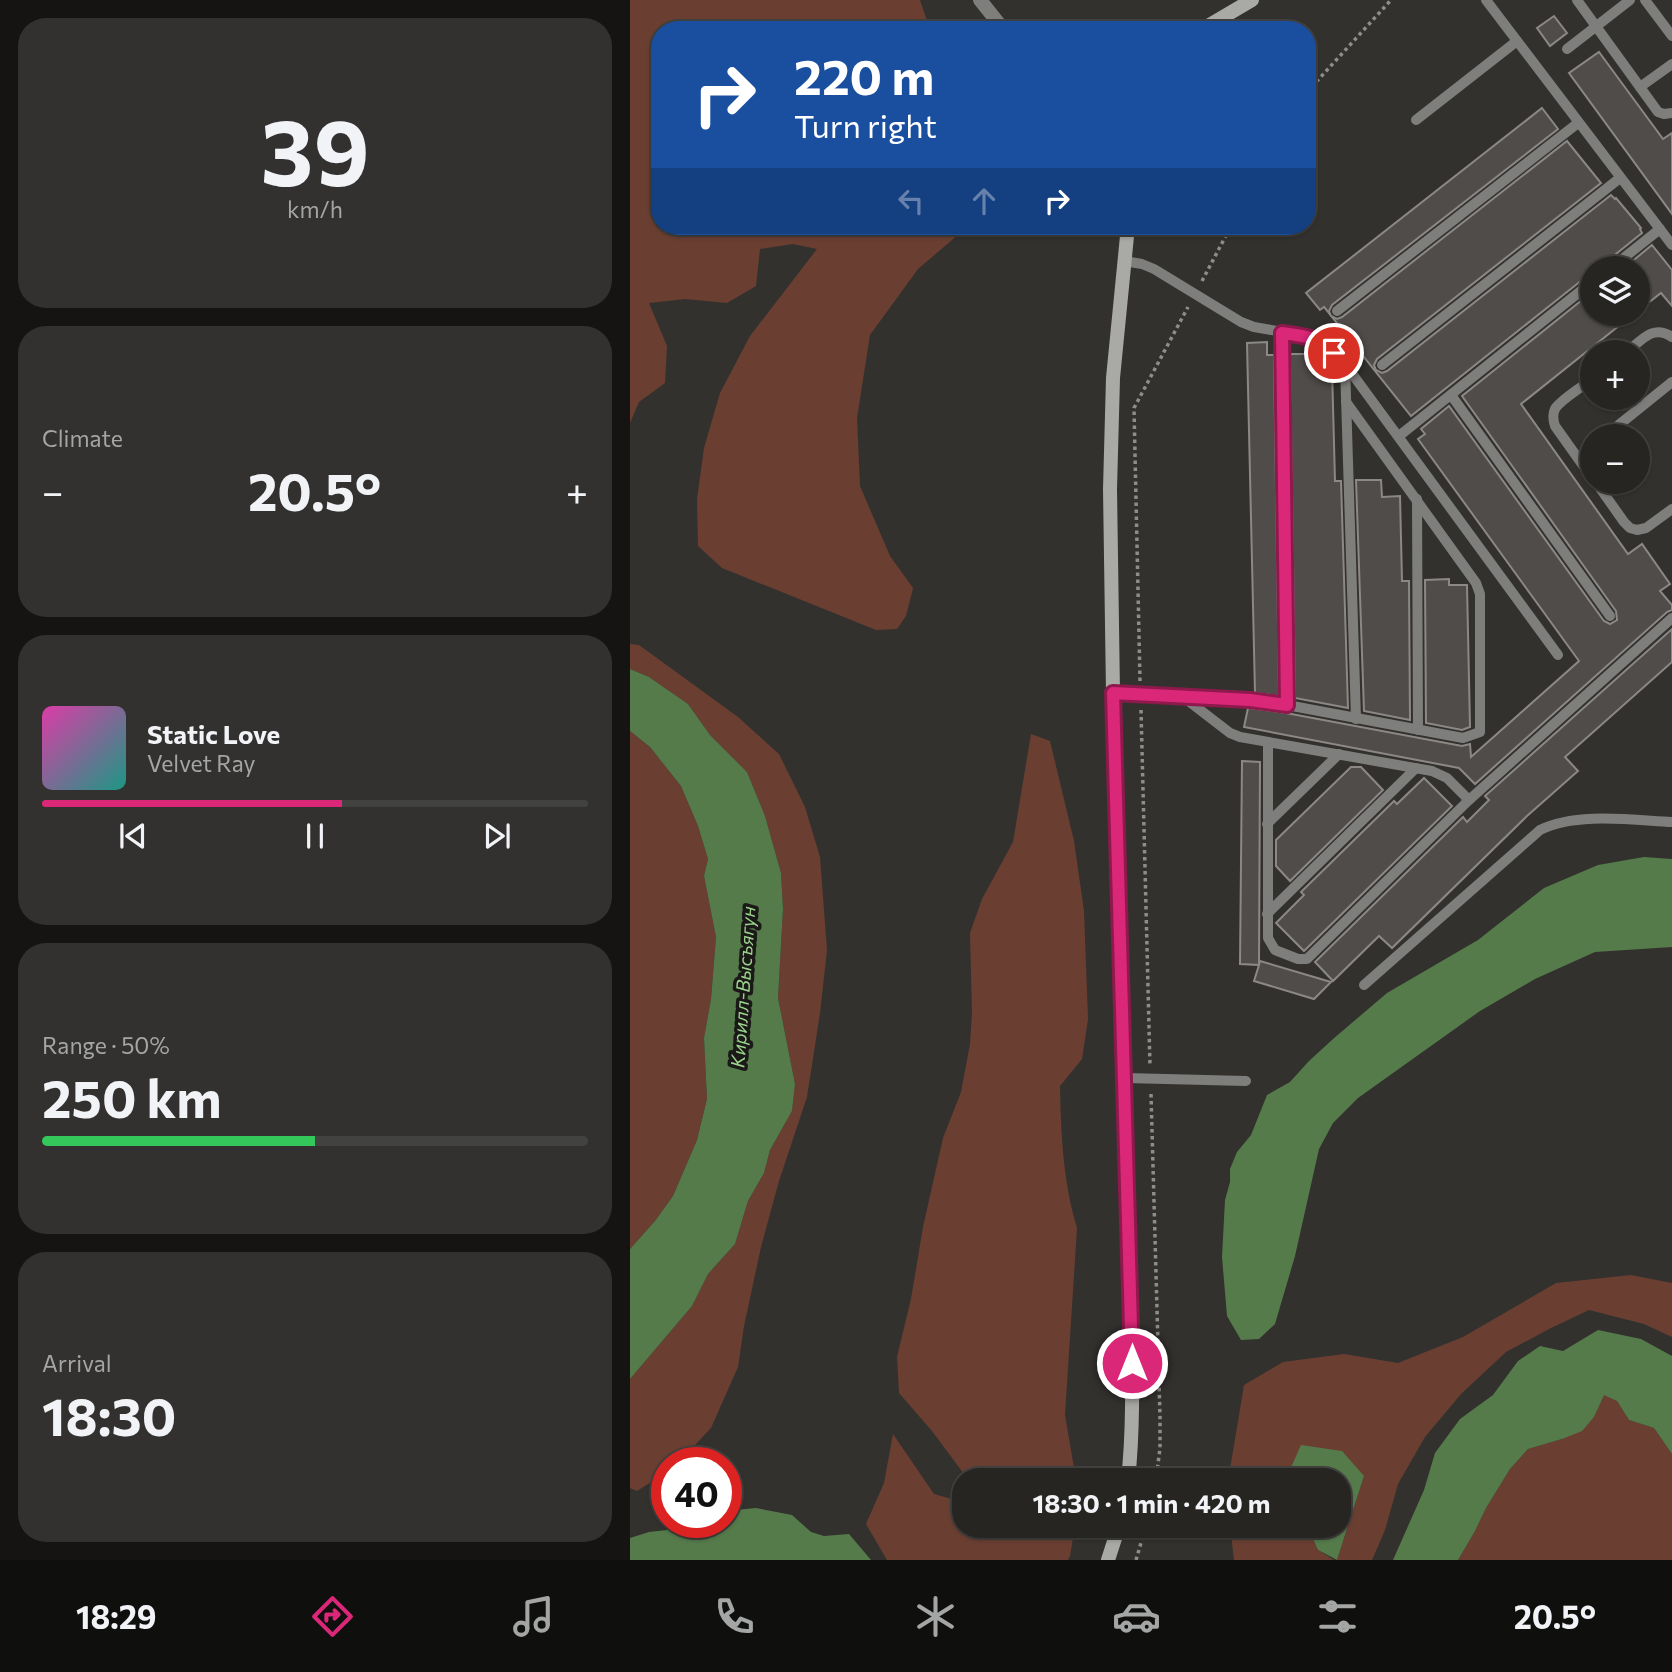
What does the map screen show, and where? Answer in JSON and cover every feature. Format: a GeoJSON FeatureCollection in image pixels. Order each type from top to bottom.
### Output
{"type":"FeatureCollection","features":[{"type":"Feature","properties":{"kind":"street"},"geometry":{"type":"LineString","coordinates":[[980,0],[997,21]]}},
{"type":"Feature","properties":{"kind":"street"},"geometry":{"type":"LineString","coordinates":[[1215,21],[1246,1]]}},
{"type":"Feature","properties":{"kind":"street"},"geometry":{"type":"LineString","coordinates":[[1127,235],[1113,378],[1111,429],[1113,693],[1131,1325],[1129,1468]]}},
{"type":"Feature","properties":{"kind":"street"},"geometry":{"type":"LineString","coordinates":[[1108,1560],[1115,1538]]}},
{"type":"Feature","properties":{"kind":"lane"},"geometry":{"type":"LineString","coordinates":[[1486,0],[1672,245]]}},
{"type":"Feature","properties":{"kind":"lane"},"geometry":{"type":"LineString","coordinates":[[1577,0],[1658,112],[1672,113]]}},
{"type":"Feature","properties":{"kind":"lane"},"geometry":{"type":"LineString","coordinates":[[1567,49],[1630,0]]}},
{"type":"Feature","properties":{"kind":"lane"},"geometry":{"type":"LineString","coordinates":[[1645,0],[1672,36]]}},
{"type":"Feature","properties":{"kind":"lane"},"geometry":{"type":"LineString","coordinates":[[1416,120],[1517,41]]}},
{"type":"Feature","properties":{"kind":"lane"},"geometry":{"type":"LineString","coordinates":[[1640,87],[1672,64]]}},
{"type":"Feature","properties":{"kind":"lane"},"geometry":{"type":"LineString","coordinates":[[1337,311],[1578,123]]}},
{"type":"Feature","properties":{"kind":"lane"},"geometry":{"type":"LineString","coordinates":[[1382,365],[1620,178]]}},
{"type":"Feature","properties":{"kind":"lane"},"geometry":{"type":"LineString","coordinates":[[1626,256],[1660,229]]}},
{"type":"Feature","properties":{"kind":"lane"},"geometry":{"type":"LineString","coordinates":[[1124,261],[1154,269],[1241,322],[1282,333],[1307,336],[1323,343],[1345,364],[1559,655]]}},
{"type":"Feature","properties":{"kind":"lane"},"geometry":{"type":"LineString","coordinates":[[1399,436],[1580,292]]}},
{"type":"Feature","properties":{"kind":"lane"},"geometry":{"type":"LineString","coordinates":[[1642,340],[1658,331],[1672,337]]}},
{"type":"Feature","properties":{"kind":"lane"},"geometry":{"type":"LineString","coordinates":[[1282,333],[1287,705]]}},
{"type":"Feature","properties":{"kind":"lane"},"geometry":{"type":"LineString","coordinates":[[1345,364],[1356,719]]}},
{"type":"Feature","properties":{"kind":"lane"},"geometry":{"type":"LineString","coordinates":[[1621,424],[1671,385]]}},
{"type":"Feature","properties":{"kind":"lane"},"geometry":{"type":"LineString","coordinates":[[1580,388],[1553,411],[1555,426],[1580,461]]}},
{"type":"Feature","properties":{"kind":"lane"},"geometry":{"type":"LineString","coordinates":[[1451,395],[1610,616]]}},
{"type":"Feature","properties":{"kind":"lane"},"geometry":{"type":"LineString","coordinates":[[1113,693],[1250,700],[1463,738],[1480,732],[1480,594],[1473,576],[1346,402]]}},
{"type":"Feature","properties":{"kind":"lane"},"geometry":{"type":"LineString","coordinates":[[1604,494],[1624,522],[1637,530],[1646,528],[1672,509]]}},
{"type":"Feature","properties":{"kind":"lane"},"geometry":{"type":"LineString","coordinates":[[1417,499],[1418,730]]}},
{"type":"Feature","properties":{"kind":"lane"},"geometry":{"type":"LineString","coordinates":[[1268,742],[1268,937],[1275,950],[1298,959],[1307,959],[1469,800],[1672,618]]}},
{"type":"Feature","properties":{"kind":"lane"},"geometry":{"type":"LineString","coordinates":[[1182,696],[1230,733],[1240,737],[1432,771],[1447,778],[1469,800]]}},
{"type":"Feature","properties":{"kind":"lane"},"geometry":{"type":"LineString","coordinates":[[1267,824],[1339,754]]}},
{"type":"Feature","properties":{"kind":"lane"},"geometry":{"type":"LineString","coordinates":[[1266,914],[1416,768]]}},
{"type":"Feature","properties":{"kind":"lane"},"geometry":{"type":"LineString","coordinates":[[1364,985],[1540,830],[1554,823],[1574,820],[1672,821]]}},
{"type":"Feature","properties":{"kind":"lane"},"geometry":{"type":"LineString","coordinates":[[1125,1078],[1246,1081]]}},
{"type":"Feature","properties":{"kind":"path"},"geometry":{"type":"LineString","coordinates":[[1316,82],[1391,0]]}},
{"type":"Feature","properties":{"kind":"path"},"geometry":{"type":"LineString","coordinates":[[1158,1468],[1160,1417],[1134,408],[1226,235]]}},
{"type":"Feature","properties":{"kind":"path"},"geometry":{"type":"LineString","coordinates":[[1136,1560],[1142,1538]]}},
{"type":"Feature","properties":{"kind":"shaded area"},"geometry":{"type":"Polygon","coordinates":[[[630,0],[920,0],[927,21],[651,21],[651,235],[958,235],[918,269],[870,335],[857,418],[860,486],[890,556],[913,588],[906,616],[897,629],[876,630],[722,568],[698,546],[697,499],[704,448],[720,393],[750,336],[817,249],[793,244],[760,249],[756,286],[727,303],[685,299],[649,303],[667,346],[665,383],[639,402],[630,423],[630,0]]]}},
{"type":"Feature","properties":{"kind":"shaded area"},"geometry":{"type":"Polygon","coordinates":[[[630,644],[639,645],[738,717],[779,754],[805,807],[820,857],[827,950],[807,1097],[779,1181],[761,1247],[738,1367],[711,1428],[693,1447],[651,1447],[651,1482],[637,1491],[630,1488],[630,1379],[692,1306],[708,1274],[735,1244],[748,1201],[764,1173],[770,1150],[792,1111],[795,1084],[778,998],[783,909],[781,873],[765,816],[747,772],[710,735],[688,704],[649,677],[630,669],[630,644]]]}},
{"type":"Feature","properties":{"kind":"shaded area"},"geometry":{"type":"Polygon","coordinates":[[[630,731],[650,747],[681,786],[698,826],[708,859],[704,876],[716,937],[711,999],[704,1038],[707,1099],[697,1140],[673,1196],[630,1249],[630,731]]]}},
{"type":"Feature","properties":{"kind":"shaded area"},"geometry":{"type":"Polygon","coordinates":[[[1031,734],[1050,741],[1074,841],[1084,911],[1088,1019],[1082,1059],[1060,1086],[1064,1158],[1077,1228],[1065,1415],[1074,1468],[960,1468],[899,1393],[897,1357],[911,1299],[923,1227],[943,1138],[961,1092],[970,1044],[970,933],[982,899],[1013,842],[1031,734]]]}},
{"type":"Feature","properties":{"kind":"shaded area"},"geometry":{"type":"Polygon","coordinates":[[[1631,1275],[1672,1283],[1672,1337],[1644,1324],[1589,1310],[1506,1352],[1461,1394],[1425,1437],[1398,1484],[1385,1530],[1372,1560],[1337,1560],[1344,1538],[1351,1538],[1351,1516],[1364,1476],[1351,1475],[1351,1468],[1230,1468],[1244,1385],[1283,1362],[1344,1354],[1398,1363],[1463,1337],[1556,1283],[1631,1275]]]}},
{"type":"Feature","properties":{"kind":"shaded area"},"geometry":{"type":"Polygon","coordinates":[[[1604,1394],[1617,1401],[1629,1420],[1654,1428],[1672,1454],[1672,1560],[1458,1560],[1510,1469],[1528,1449],[1562,1439],[1594,1417],[1604,1394]]]}},
{"type":"Feature","properties":{"kind":"shaded area"},"geometry":{"type":"Polygon","coordinates":[[[893,1434],[934,1494],[952,1499],[952,1538],[1073,1538],[1070,1556],[1068,1560],[887,1560],[866,1524],[884,1483],[893,1434]]]}},
{"type":"Feature","properties":{"kind":"shaded area"},"geometry":{"type":"Polygon","coordinates":[[[1231,1538],[1312,1538],[1318,1550],[1334,1560],[1234,1560],[1231,1538]]]}},
{"type":"Feature","properties":{"kind":"water","name":"Кирилл-Высъягун"},"geometry":{"type":"Polygon","coordinates":[[[630,669],[649,677],[688,704],[710,735],[747,772],[765,816],[781,873],[783,909],[778,998],[795,1084],[792,1111],[770,1150],[764,1173],[748,1201],[735,1244],[708,1274],[692,1306],[630,1379],[630,1249],[673,1196],[697,1140],[707,1099],[704,1038],[711,999],[716,937],[704,876],[708,859],[698,826],[681,786],[650,747],[630,731],[630,669]]]}},
{"type":"Feature","properties":{"kind":"water"},"geometry":{"type":"Polygon","coordinates":[[[1644,857],[1672,859],[1672,947],[1595,952],[1535,979],[1480,1011],[1358,1098],[1333,1123],[1319,1149],[1295,1256],[1275,1324],[1259,1339],[1241,1340],[1227,1316],[1222,1257],[1225,1200],[1230,1169],[1237,1152],[1251,1135],[1267,1095],[1290,1082],[1309,1061],[1387,993],[1478,940],[1544,888],[1598,865],[1644,857]]]}},
{"type":"Feature","properties":{"kind":"water"},"geometry":{"type":"Polygon","coordinates":[[[1598,1330],[1641,1339],[1672,1356],[1672,1454],[1654,1428],[1629,1420],[1617,1401],[1604,1395],[1594,1417],[1582,1431],[1528,1449],[1510,1469],[1458,1560],[1393,1560],[1424,1490],[1435,1453],[1460,1419],[1493,1395],[1518,1361],[1540,1346],[1563,1351],[1598,1330]]]}},
{"type":"Feature","properties":{"kind":"water"},"geometry":{"type":"Polygon","coordinates":[[[1301,1445],[1342,1451],[1364,1476],[1351,1516],[1351,1468],[1291,1468],[1301,1445]]]}},
{"type":"Feature","properties":{"kind":"water"},"geometry":{"type":"Polygon","coordinates":[[[756,1508],[792,1515],[811,1532],[824,1536],[849,1534],[871,1560],[630,1560],[630,1538],[649,1532],[651,1538],[742,1538],[742,1509],[756,1508]]]}},
{"type":"Feature","properties":{"kind":"water"},"geometry":{"type":"Polygon","coordinates":[[[1312,1538],[1344,1538],[1337,1560],[1318,1550],[1312,1538]]]}},
{"type":"Feature","properties":{"kind":"building"},"geometry":{"type":"Polygon","coordinates":[[[1554,16],[1567,33],[1550,46],[1537,28],[1554,16]]]}},
{"type":"Feature","properties":{"kind":"building"},"geometry":{"type":"Polygon","coordinates":[[[1599,52],[1663,139],[1672,133],[1672,214],[1569,73],[1599,52]]]}},
{"type":"Feature","properties":{"kind":"building"},"geometry":{"type":"Polygon","coordinates":[[[1542,108],[1558,129],[1332,305],[1329,311],[1331,316],[1324,307],[1320,310],[1306,293],[1542,108]]]}},
{"type":"Feature","properties":{"kind":"building"},"geometry":{"type":"Polygon","coordinates":[[[1567,141],[1601,183],[1377,359],[1374,365],[1376,370],[1382,373],[1387,371],[1611,195],[1641,228],[1642,233],[1613,256],[1580,256],[1580,282],[1411,416],[1331,316],[1337,319],[1342,317],[1567,141]]]}},
{"type":"Feature","properties":{"kind":"building"},"geometry":{"type":"Polygon","coordinates":[[[1652,245],[1672,270],[1672,306],[1661,293],[1650,302],[1650,256],[1639,256],[1652,245]]]}},
{"type":"Feature","properties":{"kind":"building"},"geometry":{"type":"Polygon","coordinates":[[[1580,302],[1580,326],[1619,326],[1601,340],[1580,340],[1580,357],[1521,404],[1580,487],[1580,494],[1585,494],[1628,554],[1642,544],[1670,584],[1660,591],[1672,605],[1672,610],[1475,784],[1459,768],[1244,727],[1249,708],[1462,746],[1470,744],[1471,757],[1579,661],[1418,439],[1425,434],[1421,429],[1449,406],[1604,621],[1610,624],[1617,620],[1616,611],[1462,396],[1580,302]]]}},
{"type":"Feature","properties":{"kind":"building"},"geometry":{"type":"Polygon","coordinates":[[[1267,342],[1267,355],[1274,355],[1279,696],[1255,693],[1247,343],[1267,342]]]}},
{"type":"Feature","properties":{"kind":"building"},"geometry":{"type":"Polygon","coordinates":[[[1290,354],[1313,354],[1314,369],[1332,368],[1335,481],[1341,481],[1348,708],[1295,698],[1290,354]]]}},
{"type":"Feature","properties":{"kind":"building"},"geometry":{"type":"Polygon","coordinates":[[[1356,480],[1381,480],[1382,497],[1400,496],[1402,581],[1409,581],[1410,720],[1364,711],[1356,480]]]}},
{"type":"Feature","properties":{"kind":"building"},"geometry":{"type":"Polygon","coordinates":[[[1449,579],[1449,585],[1467,585],[1470,727],[1462,730],[1426,723],[1425,580],[1449,579]]]}},
{"type":"Feature","properties":{"kind":"building"},"geometry":{"type":"Polygon","coordinates":[[[1672,629],[1672,662],[1565,757],[1578,771],[1527,816],[1392,948],[1379,936],[1333,981],[1315,962],[1463,817],[1467,822],[1489,800],[1485,796],[1672,629]]]}},
{"type":"Feature","properties":{"kind":"building"},"geometry":{"type":"Polygon","coordinates":[[[1242,761],[1260,762],[1259,964],[1260,961],[1331,982],[1314,999],[1254,981],[1259,965],[1240,964],[1242,761]]]}},
{"type":"Feature","properties":{"kind":"building"},"geometry":{"type":"Polygon","coordinates":[[[1351,767],[1361,767],[1383,790],[1290,881],[1276,866],[1276,840],[1351,767]]]}},
{"type":"Feature","properties":{"kind":"building"},"geometry":{"type":"Polygon","coordinates":[[[1424,778],[1452,806],[1304,951],[1276,923],[1304,895],[1301,892],[1394,801],[1397,804],[1424,778]]]}},
{"type":"Feature","properties":{"kind":"route"},"geometry":{"type":"LineString","coordinates":[[1132,1363],[1113,693],[1250,700],[1287,705],[1282,333],[1307,336],[1323,343],[1334,353]]}}]}
